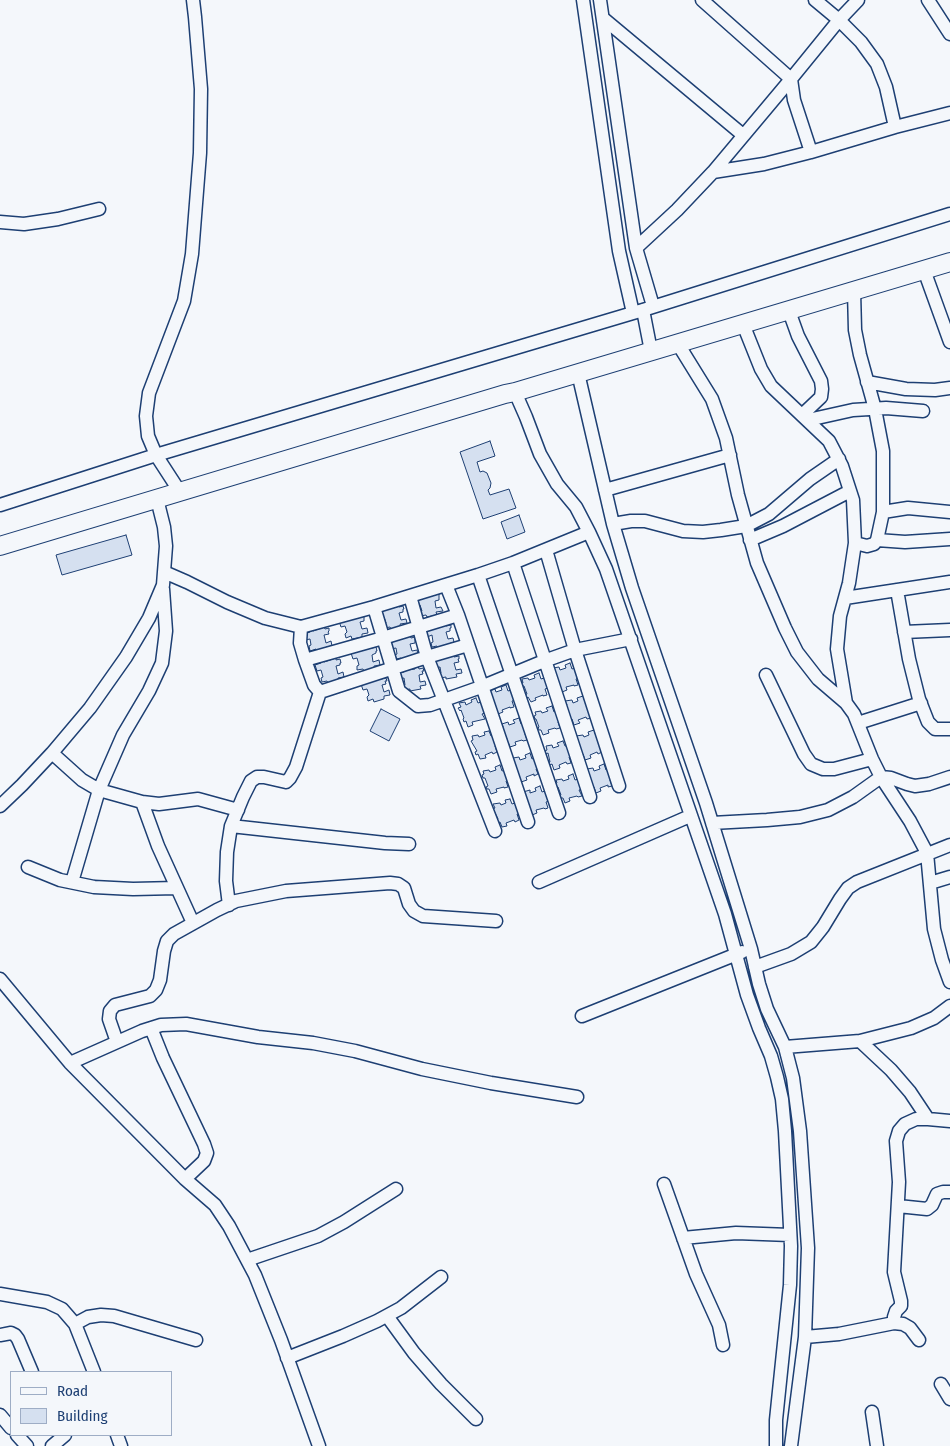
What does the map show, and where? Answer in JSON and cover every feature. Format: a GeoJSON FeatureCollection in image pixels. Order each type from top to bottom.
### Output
{"type":"FeatureCollection","features":[{"type":"Feature","properties":{"kind":"street"},"geometry":{"type":"LineString","coordinates":[[180,492],[156,455],[148,436],[146,416],[149,393],[184,301],[193,245],[200,152],[200,89],[192,0]]}},
{"type":"Feature","properties":{"kind":"street"},"geometry":{"type":"LineString","coordinates":[[583,0],[619,251],[643,310]]}},
{"type":"Feature","properties":{"kind":"street"},"geometry":{"type":"LineString","coordinates":[[600,0],[636,248],[643,310],[651,350]]}},
{"type":"Feature","properties":{"kind":"street"},"geometry":{"type":"LineString","coordinates":[[702,0],[791,79],[794,100],[811,152]]}},
{"type":"Feature","properties":{"kind":"street"},"geometry":{"type":"LineString","coordinates":[[816,0],[861,42],[877,64],[886,87],[895,127]]}},
{"type":"Feature","properties":{"kind":"street"},"geometry":{"type":"LineString","coordinates":[[636,248],[677,210],[713,172],[839,20],[858,0]]}},
{"type":"Feature","properties":{"kind":"street"},"geometry":{"type":"LineString","coordinates":[[928,0],[950,34]]}},
{"type":"Feature","properties":{"kind":"street"},"geometry":{"type":"LineString","coordinates":[[604,19],[743,135]]}},
{"type":"Feature","properties":{"kind":"street"},"geometry":{"type":"LineString","coordinates":[[713,172],[764,164],[950,113]]}},
{"type":"Feature","properties":{"kind":"street"},"geometry":{"type":"LineString","coordinates":[[0,222],[24,224],[58,219],[100,208]]}},
{"type":"Feature","properties":{"kind":"street"},"geometry":{"type":"LineString","coordinates":[[0,504],[156,455],[643,310],[950,214]]}},
{"type":"Feature","properties":{"kind":"street"},"geometry":{"type":"LineString","coordinates":[[0,546],[950,262]]}},
{"type":"Feature","properties":{"kind":"street"},"geometry":{"type":"LineString","coordinates":[[924,270],[950,342]]}},
{"type":"Feature","properties":{"kind":"street"},"geometry":{"type":"LineString","coordinates":[[854,291],[855,330],[875,409],[883,451],[883,512],[877,540],[874,544],[867,546],[855,543]]}},
{"type":"Feature","properties":{"kind":"street"},"geometry":{"type":"LineString","coordinates":[[789,310],[798,336],[821,381],[820,397],[805,417]]}},
{"type":"Feature","properties":{"kind":"street"},"geometry":{"type":"LineString","coordinates":[[743,324],[761,369],[772,386],[830,441],[842,466],[853,500],[855,543],[838,632],[837,649],[846,703]]}},
{"type":"Feature","properties":{"kind":"street"},"geometry":{"type":"LineString","coordinates":[[678,344],[712,399],[726,438],[746,526],[757,563],[797,652],[818,679],[846,703],[854,714],[881,777],[910,821],[927,853],[934,929],[950,982]]}},
{"type":"Feature","properties":{"kind":"street"},"geometry":{"type":"LineString","coordinates":[[578,373],[613,524],[632,588],[712,823],[743,951],[747,995],[771,1056],[782,1099],[790,1235],[790,1285],[776,1420],[776,1446]]}},
{"type":"Feature","properties":{"kind":"street"},"geometry":{"type":"LineString","coordinates":[[867,382],[906,389],[935,390],[950,388]]}},
{"type":"Feature","properties":{"kind":"street"},"geometry":{"type":"LineString","coordinates":[[515,392],[540,454],[558,484],[576,507],[606,569],[725,914],[743,951],[755,967],[767,1009],[786,1047],[793,1078],[800,1131],[808,1248],[805,1337],[791,1446]]}},
{"type":"Feature","properties":{"kind":"street"},"geometry":{"type":"LineString","coordinates":[[805,417],[853,410],[886,408],[923,411]]}},
{"type":"Feature","properties":{"kind":"street"},"geometry":{"type":"LineString","coordinates":[[605,490],[730,455]]}},
{"type":"Feature","properties":{"kind":"street"},"geometry":{"type":"LineString","coordinates":[[613,524],[631,521],[645,522],[683,531],[702,532],[746,526],[769,514],[810,479],[838,459]]}},
{"type":"Feature","properties":{"kind":"street"},"geometry":{"type":"LineString","coordinates":[[750,540],[783,526],[850,490]]}},
{"type":"Feature","properties":{"kind":"street"},"geometry":{"type":"LineString","coordinates":[[72,882],[99,790],[123,735],[149,691],[162,663],[166,632],[163,578],[166,546],[164,527],[157,499]]}},
{"type":"Feature","properties":{"kind":"street"},"geometry":{"type":"LineString","coordinates":[[883,512],[908,508],[950,512]]}},
{"type":"Feature","properties":{"kind":"street"},"geometry":{"type":"LineString","coordinates":[[163,578],[187,582],[257,615],[301,627],[478,575],[589,532]]}},
{"type":"Feature","properties":{"kind":"street"},"geometry":{"type":"LineString","coordinates":[[877,540],[905,542],[950,539]]}},
{"type":"Feature","properties":{"kind":"street"},"geometry":{"type":"LineString","coordinates":[[546,550],[575,650],[619,786]]}},
{"type":"Feature","properties":{"kind":"street"},"geometry":{"type":"LineString","coordinates":[[513,563],[590,797]]}},
{"type":"Feature","properties":{"kind":"street"},"geometry":{"type":"LineString","coordinates":[[478,575],[559,812]]}},
{"type":"Feature","properties":{"kind":"street"},"geometry":{"type":"LineString","coordinates":[[0,806],[52,753],[90,708],[126,657],[149,618],[163,578]]}},
{"type":"Feature","properties":{"kind":"street"},"geometry":{"type":"LineString","coordinates":[[845,598],[950,582]]}},
{"type":"Feature","properties":{"kind":"street"},"geometry":{"type":"LineString","coordinates":[[446,585],[458,615],[528,822]]}},
{"type":"Feature","properties":{"kind":"street"},"geometry":{"type":"LineString","coordinates":[[897,590],[909,659],[921,704],[928,722],[934,729],[950,729]]}},
{"type":"Feature","properties":{"kind":"street"},"geometry":{"type":"LineString","coordinates":[[410,596],[427,656],[495,831]]}},
{"type":"Feature","properties":{"kind":"street"},"geometry":{"type":"LineString","coordinates":[[374,607],[399,691],[418,706],[430,705],[445,700],[575,650],[630,639]]}},
{"type":"Feature","properties":{"kind":"street"},"geometry":{"type":"LineString","coordinates":[[305,660],[458,615]]}},
{"type":"Feature","properties":{"kind":"street"},"geometry":{"type":"LineString","coordinates":[[301,627],[300,643],[314,685],[320,692]]}},
{"type":"Feature","properties":{"kind":"street"},"geometry":{"type":"LineString","coordinates":[[904,632],[950,630]]}},
{"type":"Feature","properties":{"kind":"street"},"geometry":{"type":"LineString","coordinates":[[320,692],[427,656],[468,645]]}},
{"type":"Feature","properties":{"kind":"street"},"geometry":{"type":"LineString","coordinates":[[766,675],[804,754],[811,764],[823,770],[872,759]]}},
{"type":"Feature","properties":{"kind":"street"},"geometry":{"type":"LineString","coordinates":[[228,905],[226,880],[227,852],[231,826],[251,781],[257,777],[264,777],[286,782],[290,778],[296,767],[320,692]]}},
{"type":"Feature","properties":{"kind":"street"},"geometry":{"type":"LineString","coordinates":[[858,722],[921,704]]}},
{"type":"Feature","properties":{"kind":"street"},"geometry":{"type":"LineString","coordinates":[[52,753],[82,780],[99,790],[142,802],[159,804],[198,799],[211,801],[238,810]]}},
{"type":"Feature","properties":{"kind":"street"},"geometry":{"type":"LineString","coordinates":[[712,823],[783,819],[828,810],[853,797],[881,777],[891,778],[915,786],[929,784],[950,777]]}},
{"type":"Feature","properties":{"kind":"street"},"geometry":{"type":"LineString","coordinates":[[142,802],[158,846],[193,923]]}},
{"type":"Feature","properties":{"kind":"street"},"geometry":{"type":"LineString","coordinates":[[540,882],[690,816]]}},
{"type":"Feature","properties":{"kind":"street"},"geometry":{"type":"LineString","coordinates":[[231,826],[409,844]]}},
{"type":"Feature","properties":{"kind":"street"},"geometry":{"type":"LineString","coordinates":[[755,967],[790,954],[810,942],[823,927],[848,888],[857,882],[950,845]]}},
{"type":"Feature","properties":{"kind":"street"},"geometry":{"type":"LineString","coordinates":[[28,867],[60,880],[94,887],[133,889],[176,888]]}},
{"type":"Feature","properties":{"kind":"street"},"geometry":{"type":"LineString","coordinates":[[930,882],[950,877]]}},
{"type":"Feature","properties":{"kind":"street"},"geometry":{"type":"LineString","coordinates":[[116,1042],[109,1019],[110,1011],[115,1005],[150,996],[156,990],[160,980],[167,941],[174,934],[236,901],[286,891],[390,883],[398,884],[404,888],[409,904],[414,911],[423,916],[496,920]]}},
{"type":"Feature","properties":{"kind":"street"},"geometry":{"type":"LineString","coordinates":[[582,1016],[743,951]]}},
{"type":"Feature","properties":{"kind":"street"},"geometry":{"type":"LineString","coordinates":[[0,979],[70,1063],[184,1179],[215,1205],[229,1226],[255,1275],[288,1358],[319,1446]]}},
{"type":"Feature","properties":{"kind":"street"},"geometry":{"type":"LineString","coordinates":[[786,1047],[860,1041],[911,1028],[934,1018],[950,1006]]}},
{"type":"Feature","properties":{"kind":"street"},"geometry":{"type":"LineString","coordinates":[[70,1063],[142,1031],[161,1025],[186,1024],[258,1037],[312,1042],[474,1080],[577,1097]]}},
{"type":"Feature","properties":{"kind":"street"},"geometry":{"type":"LineString","coordinates":[[151,1028],[207,1153],[204,1161],[184,1179]]}},
{"type":"Feature","properties":{"kind":"street"},"geometry":{"type":"LineString","coordinates":[[860,1041],[892,1070],[928,1119]]}},
{"type":"Feature","properties":{"kind":"street"},"geometry":{"type":"LineString","coordinates":[[894,1323],[894,1317],[901,1301],[894,1272],[899,1182],[896,1141],[899,1131],[905,1124],[916,1119],[950,1121]]}},
{"type":"Feature","properties":{"kind":"street"},"geometry":{"type":"LineString","coordinates":[[664,1184],[696,1274],[719,1325],[723,1345]]}},
{"type":"Feature","properties":{"kind":"street"},"geometry":{"type":"LineString","coordinates":[[247,1260],[318,1236],[396,1189]]}},
{"type":"Feature","properties":{"kind":"street"},"geometry":{"type":"LineString","coordinates":[[898,1206],[927,1209],[932,1205],[937,1194],[950,1192]]}},
{"type":"Feature","properties":{"kind":"street"},"geometry":{"type":"LineString","coordinates":[[682,1238],[736,1234],[790,1235]]}},
{"type":"Feature","properties":{"kind":"street"},"geometry":{"type":"LineString","coordinates":[[288,1358],[387,1316],[401,1308],[441,1277]]}},
{"type":"Feature","properties":{"kind":"street"},"geometry":{"type":"LineString","coordinates":[[0,1294],[47,1302],[62,1308],[75,1324],[94,1371]]}},
{"type":"Feature","properties":{"kind":"street"},"geometry":{"type":"LineString","coordinates":[[75,1324],[101,1315],[114,1316],[196,1340]]}},
{"type":"Feature","properties":{"kind":"street"},"geometry":{"type":"LineString","coordinates":[[387,1316],[430,1372],[476,1419]]}},
{"type":"Feature","properties":{"kind":"street"},"geometry":{"type":"LineString","coordinates":[[805,1337],[839,1334],[894,1323],[903,1324],[910,1328],[919,1340]]}},
{"type":"Feature","properties":{"kind":"street"},"geometry":{"type":"LineString","coordinates":[[0,1335],[12,1333],[15,1335],[32,1371]]}},
{"type":"Feature","properties":{"kind":"street"},"geometry":{"type":"LineString","coordinates":[[942,1384],[950,1399]]}},
{"type":"Feature","properties":{"kind":"street"},"geometry":{"type":"LineString","coordinates":[[872,1412],[877,1446]]}},
{"type":"Feature","properties":{"kind":"street"},"geometry":{"type":"LineString","coordinates":[[0,1415],[10,1427]]}},
{"type":"Feature","properties":{"kind":"street"},"geometry":{"type":"LineString","coordinates":[[18,1436],[27,1446]]}},
{"type":"Feature","properties":{"kind":"street"},"geometry":{"type":"LineString","coordinates":[[52,1446],[64,1436]]}},
{"type":"Feature","properties":{"kind":"building"},"geometry":{"type":"Polygon","coordinates":[[[490,441],[495,456],[477,462],[480,472],[487,473],[491,483],[488,490],[490,495],[509,489],[516,508],[483,519],[460,452],[490,441]]]}},
{"type":"Feature","properties":{"kind":"building"},"geometry":{"type":"Polygon","coordinates":[[[519,515],[525,532],[507,539],[501,522],[519,515]]]}},
{"type":"Feature","properties":{"kind":"building"},"geometry":{"type":"Polygon","coordinates":[[[126,535],[132,555],[62,575],[56,555],[126,535]]]}},
{"type":"Feature","properties":{"kind":"building"},"geometry":{"type":"Polygon","coordinates":[[[439,594],[439,600],[435,601],[436,608],[441,607],[443,611],[436,612],[437,615],[420,616],[419,612],[422,611],[420,605],[416,606],[414,599],[439,594]]]}},
{"type":"Feature","properties":{"kind":"building"},"geometry":{"type":"Polygon","coordinates":[[[399,605],[399,607],[403,606],[404,609],[403,612],[399,613],[401,620],[406,619],[407,623],[400,624],[401,627],[385,628],[384,617],[380,618],[378,611],[399,605]]]}},
{"type":"Feature","properties":{"kind":"building"},"geometry":{"type":"Polygon","coordinates":[[[364,615],[364,621],[360,622],[362,629],[367,628],[368,633],[362,634],[362,637],[352,639],[351,636],[346,638],[345,626],[341,627],[339,621],[364,615]]]}},
{"type":"Feature","properties":{"kind":"building"},"geometry":{"type":"Polygon","coordinates":[[[446,623],[446,626],[451,625],[450,631],[446,632],[448,639],[453,638],[454,642],[448,644],[448,646],[432,647],[432,635],[427,637],[426,630],[446,623]]]}},
{"type":"Feature","properties":{"kind":"building"},"geometry":{"type":"Polygon","coordinates":[[[324,627],[325,629],[329,628],[329,634],[324,635],[326,643],[331,641],[332,646],[326,647],[327,650],[316,652],[316,649],[310,651],[310,639],[305,640],[304,634],[310,632],[309,630],[312,629],[313,631],[324,627]]]}},
{"type":"Feature","properties":{"kind":"building"},"geometry":{"type":"Polygon","coordinates":[[[407,636],[415,637],[415,643],[410,644],[412,651],[417,650],[418,654],[402,661],[401,658],[396,659],[396,648],[391,649],[390,642],[407,636]]]}},
{"type":"Feature","properties":{"kind":"building"},"geometry":{"type":"Polygon","coordinates":[[[372,646],[372,648],[376,647],[377,651],[372,655],[373,662],[379,660],[380,665],[374,666],[374,669],[357,670],[359,665],[357,658],[353,659],[351,653],[372,646]]]}},
{"type":"Feature","properties":{"kind":"building"},"geometry":{"type":"Polygon","coordinates":[[[454,655],[454,657],[459,656],[459,662],[454,663],[456,670],[461,669],[462,673],[456,674],[457,677],[440,678],[440,667],[435,668],[434,661],[454,655]]]}},
{"type":"Feature","properties":{"kind":"building"},"geometry":{"type":"Polygon","coordinates":[[[336,658],[336,660],[340,659],[341,663],[336,666],[338,674],[343,672],[344,677],[338,678],[338,681],[322,682],[321,670],[317,671],[315,665],[321,663],[321,661],[324,662],[336,658]]]}},
{"type":"Feature","properties":{"kind":"building"},"geometry":{"type":"Polygon","coordinates":[[[570,663],[572,669],[575,668],[578,685],[566,687],[567,690],[562,692],[553,668],[559,667],[560,670],[566,668],[565,665],[570,663]]]}},
{"type":"Feature","properties":{"kind":"building"},"geometry":{"type":"Polygon","coordinates":[[[418,666],[419,669],[423,668],[424,671],[422,671],[423,674],[419,675],[420,682],[425,681],[426,685],[420,686],[421,689],[404,690],[404,678],[399,679],[398,673],[404,672],[403,670],[407,669],[415,669],[418,666]]]}},
{"type":"Feature","properties":{"kind":"building"},"geometry":{"type":"Polygon","coordinates":[[[539,673],[541,679],[544,678],[548,688],[545,689],[547,695],[535,698],[536,700],[531,702],[525,695],[527,694],[521,683],[523,683],[522,679],[528,678],[529,680],[535,678],[534,675],[539,673]]]}},
{"type":"Feature","properties":{"kind":"building"},"geometry":{"type":"Polygon","coordinates":[[[381,677],[381,679],[386,678],[387,681],[385,681],[386,684],[382,685],[384,692],[389,690],[390,695],[374,702],[373,699],[368,701],[367,689],[363,690],[361,684],[381,677]]]}},
{"type":"Feature","properties":{"kind":"building"},"geometry":{"type":"Polygon","coordinates":[[[506,685],[508,691],[511,690],[515,700],[512,701],[514,707],[502,710],[503,712],[498,714],[489,691],[495,689],[496,692],[502,690],[501,687],[506,685]]]}},
{"type":"Feature","properties":{"kind":"building"},"geometry":{"type":"Polygon","coordinates":[[[583,696],[585,702],[587,701],[591,718],[587,719],[586,717],[578,720],[580,723],[574,725],[572,719],[570,720],[565,701],[572,700],[573,703],[578,701],[577,698],[583,696]]]}},
{"type":"Feature","properties":{"kind":"building"},"geometry":{"type":"Polygon","coordinates":[[[476,698],[478,703],[481,702],[485,713],[482,714],[485,719],[472,722],[473,725],[468,727],[466,721],[464,722],[461,710],[458,708],[461,707],[459,703],[465,702],[466,705],[476,698]]]}},
{"type":"Feature","properties":{"kind":"building"},"geometry":{"type":"Polygon","coordinates":[[[552,706],[560,721],[558,722],[560,728],[548,730],[549,733],[543,735],[538,728],[534,716],[536,715],[535,712],[541,711],[542,713],[548,711],[546,708],[552,706]]]}},
{"type":"Feature","properties":{"kind":"building"},"geometry":{"type":"Polygon","coordinates":[[[381,709],[400,719],[389,741],[370,731],[381,709]]]}},
{"type":"Feature","properties":{"kind":"building"},"geometry":{"type":"Polygon","coordinates":[[[519,718],[527,733],[525,734],[527,740],[515,742],[516,745],[510,747],[505,740],[507,739],[501,728],[503,727],[502,724],[508,722],[509,725],[515,723],[513,720],[519,718]]]}},
{"type":"Feature","properties":{"kind":"building"},"geometry":{"type":"Polygon","coordinates":[[[594,730],[596,736],[598,735],[602,752],[590,755],[591,758],[585,760],[583,754],[581,755],[576,736],[583,735],[584,737],[589,735],[588,732],[594,730]]]}},
{"type":"Feature","properties":{"kind":"building"},"geometry":{"type":"Polygon","coordinates":[[[489,731],[491,736],[494,735],[497,752],[493,754],[492,752],[485,755],[486,758],[480,759],[478,754],[476,755],[475,752],[477,751],[471,741],[473,740],[472,736],[478,735],[479,737],[485,735],[484,732],[489,731]]]}},
{"type":"Feature","properties":{"kind":"building"},"geometry":{"type":"Polygon","coordinates":[[[563,741],[571,756],[569,757],[571,763],[567,764],[566,762],[559,765],[560,768],[554,770],[552,764],[550,765],[548,753],[546,754],[545,751],[547,750],[546,746],[552,745],[553,748],[559,746],[557,743],[563,741]]]}},
{"type":"Feature","properties":{"kind":"building"},"geometry":{"type":"Polygon","coordinates":[[[530,753],[538,768],[536,769],[538,774],[526,777],[527,780],[521,782],[519,776],[517,777],[513,758],[519,757],[520,760],[526,758],[525,755],[530,753]]]}},
{"type":"Feature","properties":{"kind":"building"},"geometry":{"type":"Polygon","coordinates":[[[604,764],[606,770],[609,769],[613,779],[610,780],[612,786],[608,787],[608,785],[600,788],[601,791],[596,793],[594,787],[591,788],[587,769],[593,768],[594,771],[600,769],[599,766],[604,764]]]}},
{"type":"Feature","properties":{"kind":"building"},"geometry":{"type":"Polygon","coordinates":[[[500,765],[502,771],[505,770],[508,787],[496,789],[497,792],[491,794],[486,787],[488,786],[482,775],[484,774],[483,771],[489,770],[490,772],[496,770],[495,767],[500,765]]]}},
{"type":"Feature","properties":{"kind":"building"},"geometry":{"type":"Polygon","coordinates":[[[573,774],[575,780],[578,779],[582,789],[579,790],[582,796],[569,798],[570,801],[565,803],[563,798],[559,796],[561,795],[556,780],[562,779],[563,781],[569,779],[568,776],[573,774]]]}},
{"type":"Feature","properties":{"kind":"building"},"geometry":{"type":"Polygon","coordinates":[[[540,786],[542,792],[545,791],[549,801],[546,802],[548,808],[536,810],[537,813],[532,815],[523,792],[530,790],[530,793],[536,791],[535,788],[540,786]]]}},
{"type":"Feature","properties":{"kind":"building"},"geometry":{"type":"Polygon","coordinates":[[[510,799],[512,804],[515,803],[519,820],[506,823],[507,826],[502,827],[500,822],[498,823],[493,804],[500,803],[501,805],[506,803],[505,800],[510,799]]]}}]}
